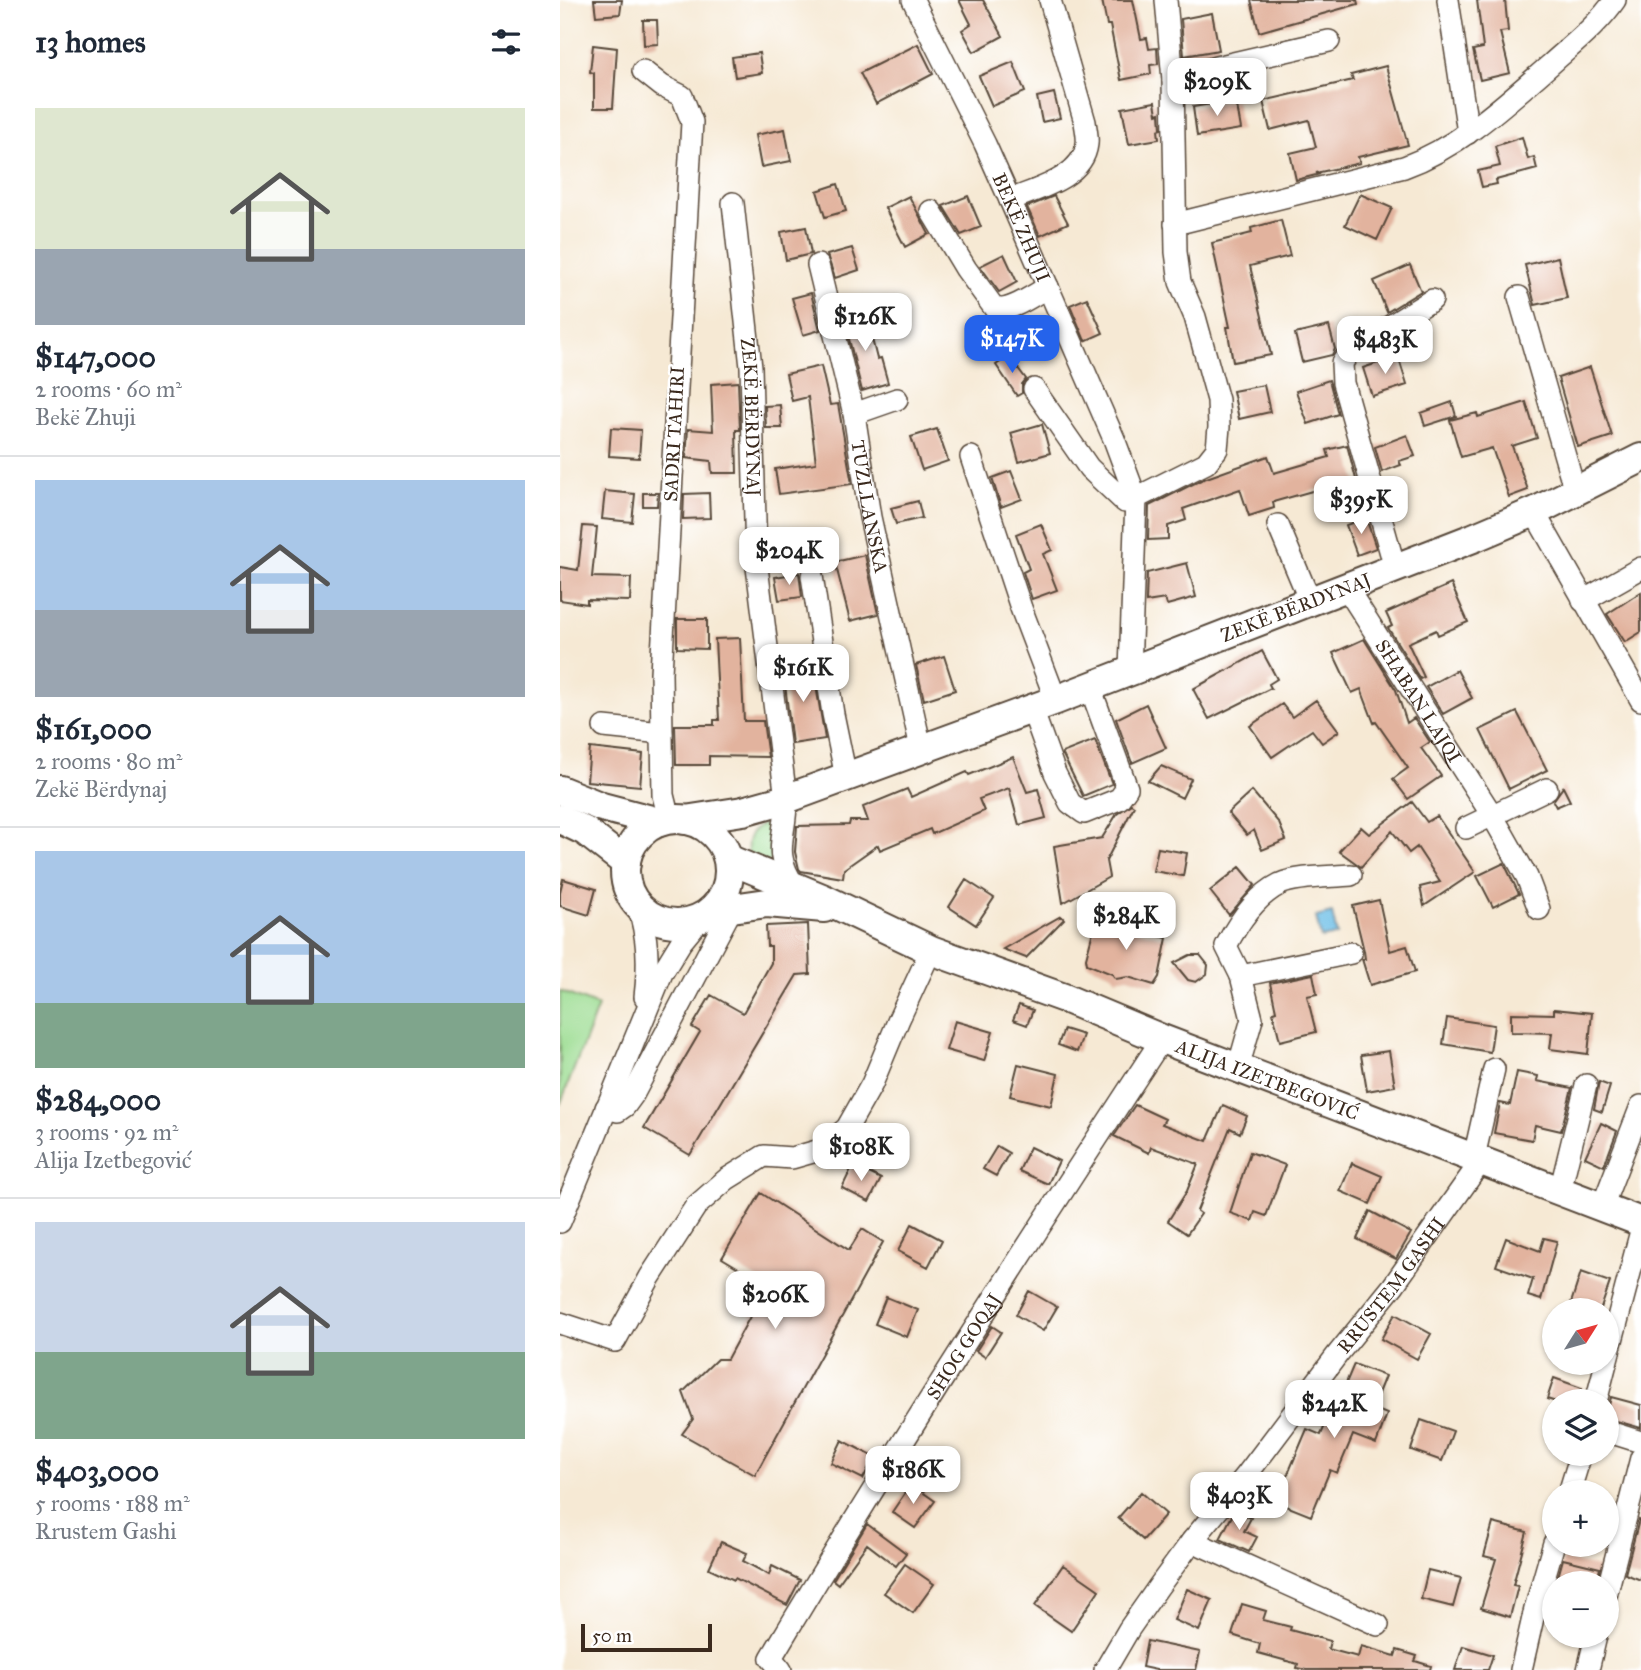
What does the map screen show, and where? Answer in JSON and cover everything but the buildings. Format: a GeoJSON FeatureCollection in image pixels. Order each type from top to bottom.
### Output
{"type":"FeatureCollection","features":[{"type":"Feature","properties":{"kind":"main road","name":"ZEKË BËRDYNAJ"},"geometry":{"type":"LineString","coordinates":[[671,820],[743,811],[786,799],[1090,687],[1534,512],[1641,458]]}},
{"type":"Feature","properties":{"kind":"main road"},"geometry":{"type":"LineString","coordinates":[[560,790],[602,807],[700,824],[713,833],[727,854],[729,877],[724,894],[716,912],[684,923],[667,923],[651,917],[638,906],[625,879],[626,863],[634,841],[642,832],[671,820]]}},
{"type":"Feature","properties":{"kind":"main road","name":"ZEKË BËRDYNAJ"},"geometry":{"type":"LineString","coordinates":[[727,854],[732,839],[786,799]]}},
{"type":"Feature","properties":{"kind":"main road"},"geometry":{"type":"LineString","coordinates":[[560,819],[585,831],[626,863]]}},
{"type":"Feature","properties":{"kind":"main road","name":"ALIJA IZETBEGOVIĆ"},"geometry":{"type":"LineString","coordinates":[[727,854],[931,950],[1064,998],[1162,1039],[1641,1222]]}},
{"type":"Feature","properties":{"kind":"main road","name":"ALIJA IZETBEGOVIĆ"},"geometry":{"type":"LineString","coordinates":[[716,912],[767,903],[797,904],[848,912]]}},
{"type":"Feature","properties":{"kind":"street","name":"BEKË ZHUJI"},"geometry":{"type":"LineString","coordinates":[[913,0],[1010,200],[1114,439],[1136,498],[1130,671]]}},
{"type":"Feature","properties":{"kind":"street"},"geometry":{"type":"LineString","coordinates":[[1010,200],[1059,179],[1078,166],[1088,142],[1085,122],[1051,0]]}},
{"type":"Feature","properties":{"kind":"street"},"geometry":{"type":"LineString","coordinates":[[1034,389],[1089,468],[1125,502],[1206,463],[1217,449],[1217,400],[1195,317],[1180,282],[1175,252],[1173,80],[1166,0]]}},
{"type":"Feature","properties":{"kind":"street"},"geometry":{"type":"LineString","coordinates":[[1448,0],[1468,133]]}},
{"type":"Feature","properties":{"kind":"street"},"geometry":{"type":"LineString","coordinates":[[1175,224],[1404,167],[1426,159],[1507,104],[1580,40],[1615,0]]}},
{"type":"Feature","properties":{"kind":"street"},"geometry":{"type":"LineString","coordinates":[[1173,80],[1216,67],[1329,41]]}},
{"type":"Feature","properties":{"kind":"street","name":"SADRI TAHIRI"},"geometry":{"type":"LineString","coordinates":[[643,71],[662,86],[682,96],[692,122],[661,673],[663,795],[671,820]]}},
{"type":"Feature","properties":{"kind":"street","name":"ZEKË BËRDYNAJ"},"geometry":{"type":"LineString","coordinates":[[733,203],[751,367],[756,559],[786,799]]}},
{"type":"Feature","properties":{"kind":"street"},"geometry":{"type":"LineString","coordinates":[[931,211],[966,269],[995,309],[1009,307],[1048,287]]}},
{"type":"Feature","properties":{"kind":"street","name":"TUZLLANSKA"},"geometry":{"type":"LineString","coordinates":[[818,265],[854,414],[870,517],[921,748]]}},
{"type":"Feature","properties":{"kind":"street"},"geometry":{"type":"LineString","coordinates":[[1519,297],[1575,491]]}},
{"type":"Feature","properties":{"kind":"street"},"geometry":{"type":"LineString","coordinates":[[1395,568],[1355,433],[1343,383],[1342,363],[1350,351],[1432,300]]}},
{"type":"Feature","properties":{"kind":"street"},"geometry":{"type":"LineString","coordinates":[[854,414],[897,399]]}},
{"type":"Feature","properties":{"kind":"street"},"geometry":{"type":"LineString","coordinates":[[971,457],[1021,608],[1044,704],[1055,773],[1070,803],[1084,813],[1119,799],[1126,788],[1090,687]]}},
{"type":"Feature","properties":{"kind":"street"},"geometry":{"type":"LineString","coordinates":[[1534,512],[1641,700]]}},
{"type":"Feature","properties":{"kind":"street"},"geometry":{"type":"LineString","coordinates":[[1278,526],[1310,601]]}},
{"type":"Feature","properties":{"kind":"street"},"geometry":{"type":"LineString","coordinates":[[1583,601],[1641,568]]}},
{"type":"Feature","properties":{"kind":"street"},"geometry":{"type":"LineString","coordinates":[[811,576],[846,778]]}},
{"type":"Feature","properties":{"kind":"street","name":"SHABAN LAJQI"},"geometry":{"type":"LineString","coordinates":[[1346,587],[1492,815],[1527,877],[1539,909]]}},
{"type":"Feature","properties":{"kind":"street"},"geometry":{"type":"LineString","coordinates":[[604,727],[662,733]]}},
{"type":"Feature","properties":{"kind":"street"},"geometry":{"type":"LineString","coordinates":[[1466,828],[1547,789]]}},
{"type":"Feature","properties":{"kind":"street"},"geometry":{"type":"LineString","coordinates":[[786,799],[786,816],[780,844],[785,872],[795,887]]}},
{"type":"Feature","properties":{"kind":"street"},"geometry":{"type":"LineString","coordinates":[[1238,1068],[1252,1019],[1241,976],[1226,946],[1235,929],[1257,902],[1281,884],[1351,875]]}},
{"type":"Feature","properties":{"kind":"street"},"geometry":{"type":"LineString","coordinates":[[638,906],[645,926],[649,961],[643,1017]]}},
{"type":"Feature","properties":{"kind":"street"},"geometry":{"type":"LineString","coordinates":[[560,1222],[662,973],[681,942],[716,912]]}},
{"type":"Feature","properties":{"kind":"street"},"geometry":{"type":"LineString","coordinates":[[606,1108],[618,1111],[633,1095],[716,912]]}},
{"type":"Feature","properties":{"kind":"street"},"geometry":{"type":"LineString","coordinates":[[560,1323],[615,1341],[650,1278],[696,1206],[727,1179],[764,1156],[792,1158],[820,1150],[847,1128],[872,1084],[931,950]]}},
{"type":"Feature","properties":{"kind":"street"},"geometry":{"type":"LineString","coordinates":[[1241,976],[1350,953]]}},
{"type":"Feature","properties":{"kind":"street","name":"SHOG GOQAJ"},"geometry":{"type":"LineString","coordinates":[[772,1666],[849,1528],[1006,1276],[1162,1039]]}},
{"type":"Feature","properties":{"kind":"street"},"geometry":{"type":"LineString","coordinates":[[1478,1159],[1494,1069]]}},
{"type":"Feature","properties":{"kind":"street"},"geometry":{"type":"LineString","coordinates":[[1560,1191],[1586,1085]]}},
{"type":"Feature","properties":{"kind":"street"},"geometry":{"type":"LineString","coordinates":[[1602,1207],[1641,1106]]}},
{"type":"Feature","properties":{"kind":"street","name":"RRUSTEM GASHI"},"geometry":{"type":"LineString","coordinates":[[1105,1670],[1129,1629],[1192,1541],[1394,1286],[1478,1159]]}},
{"type":"Feature","properties":{"kind":"street"},"geometry":{"type":"LineString","coordinates":[[1619,1314],[1641,1231]]}},
{"type":"Feature","properties":{"kind":"street"},"geometry":{"type":"LineString","coordinates":[[1619,1435],[1641,1442]]}},
{"type":"Feature","properties":{"kind":"street"},"geometry":{"type":"LineString","coordinates":[[1612,1571],[1641,1458]]}},
{"type":"Feature","properties":{"kind":"street"},"geometry":{"type":"LineString","coordinates":[[1192,1541],[1378,1625]]}},
{"type":"Feature","properties":{"kind":"street"},"geometry":{"type":"LineString","coordinates":[[1521,1670],[1550,1557]]}},
{"type":"Feature","properties":{"kind":"street"},"geometry":{"type":"LineString","coordinates":[[1588,1670],[1593,1648]]}},
{"type":"Feature","properties":{"kind":"green space"},"geometry":{"type":"Polygon","coordinates":[[[769,821],[777,824],[769,866],[748,852],[748,841],[759,826],[769,821]]]}},
{"type":"Feature","properties":{"kind":"green space"},"geometry":{"type":"Polygon","coordinates":[[[560,991],[598,1006],[560,1105],[560,991]]]}},
{"type":"Feature","properties":{"kind":"water"},"geometry":{"type":"Polygon","coordinates":[[[1332,913],[1337,935],[1321,938],[1316,917],[1332,913]]]}}]}
